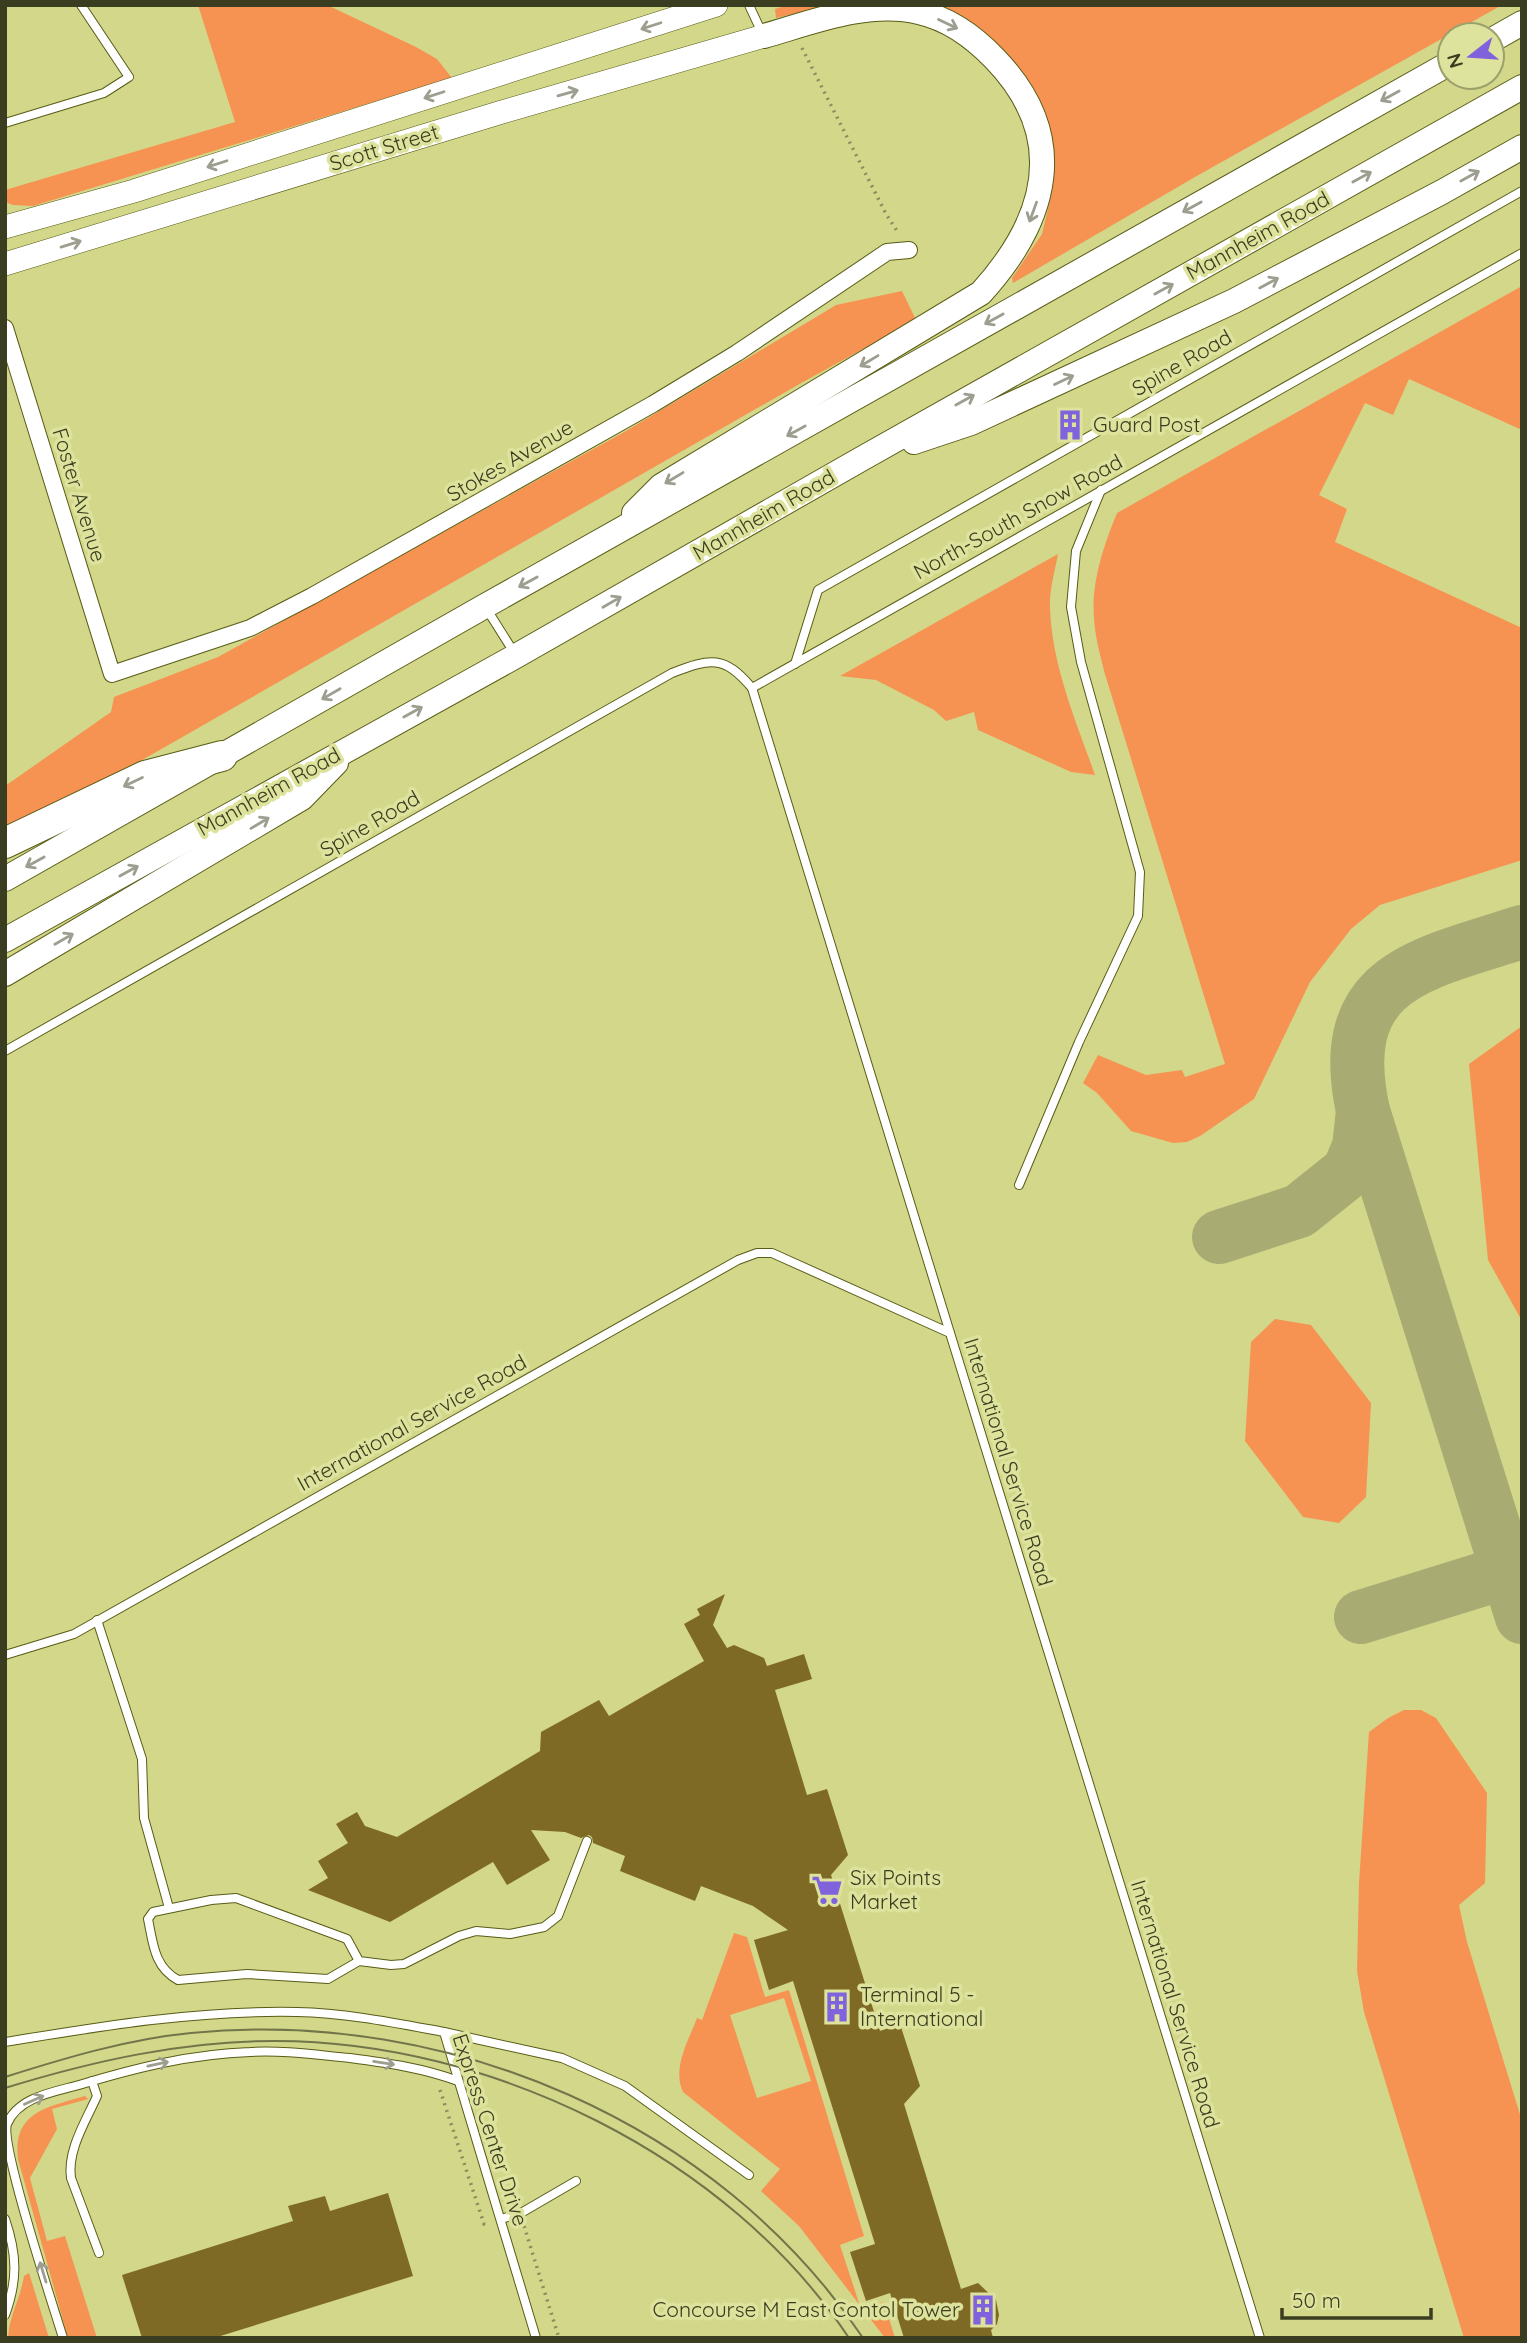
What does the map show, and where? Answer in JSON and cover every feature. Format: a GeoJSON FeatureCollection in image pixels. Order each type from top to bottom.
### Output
{"type":"FeatureCollection","features":[{"type":"Feature","properties":{"kind":"highway"},"geometry":{"type":"LineString","coordinates":[[5,843],[145,776],[222,756]]}},
{"type":"Feature","properties":{"kind":"main road"},"geometry":{"type":"LineString","coordinates":[[609,537],[661,486],[981,293],[1002,271],[1035,210],[1042,175],[1039,128],[1014,80],[974,38],[949,23],[920,12],[890,8],[858,12],[764,36]]}},
{"type":"Feature","properties":{"kind":"main road"},"geometry":{"type":"LineString","coordinates":[[1506,32],[1522,23]]}},
{"type":"Feature","properties":{"kind":"main road"},"geometry":{"type":"LineString","coordinates":[[5,879],[1436,71]]}},
{"type":"Feature","properties":{"kind":"main road","name":"Mannheim Road"},"geometry":{"type":"LineString","coordinates":[[5,940],[516,656],[1522,88]]}},
{"type":"Feature","properties":{"kind":"main road"},"geometry":{"type":"LineString","coordinates":[[863,458],[971,423],[1234,301],[1442,192],[1522,146]]}},
{"type":"Feature","properties":{"kind":"main road"},"geometry":{"type":"LineString","coordinates":[[5,974],[302,799],[353,745]]}},
{"type":"Feature","properties":{"kind":"street","name":"Scott Street"},"geometry":{"type":"LineString","coordinates":[[5,227],[134,191],[716,5]]}},
{"type":"Feature","properties":{"kind":"street","name":"Scott Street"},"geometry":{"type":"LineString","coordinates":[[5,264],[502,112],[764,36]]}},
{"type":"Feature","properties":{"kind":"street","name":"Stokes Avenue"},"geometry":{"type":"LineString","coordinates":[[112,674],[250,628],[312,596],[716,366],[887,252],[909,250]]}},
{"type":"Feature","properties":{"kind":"street","name":"Foster Avenue"},"geometry":{"type":"LineString","coordinates":[[5,328],[112,674]]}},
{"type":"Feature","properties":{"kind":"lane"},"geometry":{"type":"LineString","coordinates":[[5,123],[104,93],[129,77],[81,5]]}},
{"type":"Feature","properties":{"kind":"lane"},"geometry":{"type":"LineString","coordinates":[[750,5],[764,36]]}},
{"type":"Feature","properties":{"kind":"lane","name":"Spine Road"},"geometry":{"type":"LineString","coordinates":[[795,664],[818,590],[1522,191]]}},
{"type":"Feature","properties":{"kind":"lane","name":"North-South Snow Road"},"geometry":{"type":"LineString","coordinates":[[752,688],[1522,253]]}},
{"type":"Feature","properties":{"kind":"lane"},"geometry":{"type":"LineString","coordinates":[[1019,1185],[1079,1042],[1138,916],[1140,872],[1081,662],[1070,607],[1076,551],[1101,491]]}},
{"type":"Feature","properties":{"kind":"lane"},"geometry":{"type":"LineString","coordinates":[[485,606],[516,656]]}},
{"type":"Feature","properties":{"kind":"lane","name":"Spine Road"},"geometry":{"type":"LineString","coordinates":[[5,1051],[672,673],[700,662],[720,663],[736,670],[752,688]]}},
{"type":"Feature","properties":{"kind":"lane"},"geometry":{"type":"LineString","coordinates":[[752,688],[950,1333]]}},
{"type":"Feature","properties":{"kind":"lane","name":"International Service Road"},"geometry":{"type":"LineString","coordinates":[[5,1655],[74,1634],[738,1260],[757,1253],[772,1253],[950,1333],[1260,2338]]}},
{"type":"Feature","properties":{"kind":"lane"},"geometry":{"type":"LineString","coordinates":[[97,1620],[142,1759],[144,1818],[169,1908]]}},
{"type":"Feature","properties":{"kind":"lane"},"geometry":{"type":"LineString","coordinates":[[359,1961],[347,1939],[236,1898],[169,1908],[153,1912],[148,1919],[157,1961],[168,1975],[178,1980],[247,1974],[328,1979],[359,1961],[404,1964],[459,1936],[476,1931],[510,1934],[544,1927],[558,1916],[587,1841]]}},
{"type":"Feature","properties":{"kind":"lane","name":"Express Center Drive"},"geometry":{"type":"LineString","coordinates":[[5,2042],[188,2015],[298,2012],[363,2017],[444,2032],[536,2338]]}},
{"type":"Feature","properties":{"kind":"lane"},"geometry":{"type":"LineString","coordinates":[[444,2032],[562,2058],[625,2086],[749,2175]]}},
{"type":"Feature","properties":{"kind":"lane"},"geometry":{"type":"LineString","coordinates":[[63,2338],[13,2178],[5,2140],[6,2124],[19,2107],[36,2098],[92,2081],[192,2057],[251,2052],[359,2059],[436,2073],[458,2081]]}},
{"type":"Feature","properties":{"kind":"lane"},"geometry":{"type":"LineString","coordinates":[[92,2081],[97,2096],[69,2165],[71,2178],[99,2253]]}},
{"type":"Feature","properties":{"kind":"lane"},"geometry":{"type":"LineString","coordinates":[[5,2164],[13,2178]]}},
{"type":"Feature","properties":{"kind":"lane"},"geometry":{"type":"LineString","coordinates":[[501,2219],[520,2213],[576,2181]]}},
{"type":"Feature","properties":{"kind":"lane"},"geometry":{"type":"LineString","coordinates":[[5,2219],[15,2249],[16,2267],[5,2315]]}},
{"type":"Feature","properties":{"kind":"path"},"geometry":{"type":"LineString","coordinates":[[792,28],[886,214],[909,250]]}},
{"type":"Feature","properties":{"kind":"path"},"geometry":{"type":"LineString","coordinates":[[436,2073],[446,2112],[484,2224],[501,2219]]}},
{"type":"Feature","properties":{"kind":"path"},"geometry":{"type":"LineString","coordinates":[[520,2213],[559,2338]]}},
{"type":"Feature","properties":{"kind":"shaded area"},"geometry":{"type":"Polygon","coordinates":[[[5,5],[1522,5],[1522,2338],[5,2338],[5,5]]]}},
{"type":"Feature","properties":{"kind":"shaded area"},"geometry":{"type":"Polygon","coordinates":[[[198,5],[327,5],[437,59],[452,78],[33,206],[5,202],[5,190],[235,122],[198,5]]]}},
{"type":"Feature","properties":{"kind":"shaded area"},"geometry":{"type":"Polygon","coordinates":[[[788,5],[831,5],[776,18],[775,9],[788,5]]]}},
{"type":"Feature","properties":{"kind":"shaded area"},"geometry":{"type":"Polygon","coordinates":[[[928,5],[1502,5],[1473,21],[1436,21],[1436,42],[1013,283],[1012,278],[1042,234],[1053,188],[1048,134],[1029,84],[991,38],[945,9],[928,5]]]}},
{"type":"Feature","properties":{"kind":"shaded area"},"geometry":{"type":"Polygon","coordinates":[[[1522,286],[1522,430],[1409,379],[1393,415],[1365,403],[1319,495],[1347,509],[1335,542],[1522,628],[1522,860],[1380,905],[1351,929],[1310,982],[1254,1099],[1187,1142],[1173,1143],[1131,1131],[1097,1093],[1083,1083],[1098,1055],[1146,1075],[1182,1070],[1185,1077],[1225,1064],[1104,671],[1097,638],[1094,591],[1103,551],[1117,513],[1522,286]]]}},
{"type":"Feature","properties":{"kind":"shaded area"},"geometry":{"type":"Polygon","coordinates":[[[902,291],[916,320],[109,779],[5,828],[5,786],[111,712],[114,697],[218,657],[626,431],[836,305],[902,291]]]}},
{"type":"Feature","properties":{"kind":"shaded area"},"geometry":{"type":"Polygon","coordinates":[[[1058,554],[1050,601],[1055,651],[1066,693],[1095,775],[1071,772],[978,730],[974,712],[946,721],[934,710],[876,680],[840,676],[1058,554]]]}},
{"type":"Feature","properties":{"kind":"shaded area"},"geometry":{"type":"Polygon","coordinates":[[[1522,1026],[1522,1321],[1488,1260],[1469,1064],[1522,1026]]]}},
{"type":"Feature","properties":{"kind":"shaded area"},"geometry":{"type":"Polygon","coordinates":[[[1275,1319],[1311,1325],[1371,1403],[1366,1497],[1339,1523],[1303,1517],[1245,1441],[1251,1342],[1275,1319]]]}},
{"type":"Feature","properties":{"kind":"shaded area"},"geometry":{"type":"Polygon","coordinates":[[[1404,1710],[1421,1710],[1436,1718],[1487,1793],[1485,1883],[1459,1905],[1467,1942],[1522,2121],[1522,2338],[1464,2338],[1364,2012],[1357,1971],[1359,1883],[1369,1732],[1404,1710]]]}},
{"type":"Feature","properties":{"kind":"shaded area"},"geometry":{"type":"Polygon","coordinates":[[[734,1933],[747,1937],[765,1997],[789,1990],[864,2236],[840,2245],[859,2303],[866,2307],[884,2302],[895,2338],[885,2338],[799,2226],[761,2191],[780,2169],[683,2092],[679,2074],[682,2055],[697,2018],[702,2020],[734,1933]],[[784,1998],[730,2015],[757,2098],[811,2081],[784,1998]]]}},
{"type":"Feature","properties":{"kind":"shaded area"},"geometry":{"type":"Polygon","coordinates":[[[85,2096],[88,2099],[52,2109],[57,2129],[30,2178],[47,2241],[65,2236],[97,2338],[68,2338],[18,2159],[18,2143],[21,2130],[36,2114],[46,2108],[85,2096]]]}},
{"type":"Feature","properties":{"kind":"shaded area"},"geometry":{"type":"Polygon","coordinates":[[[29,2273],[49,2338],[8,2338],[24,2276],[29,2273]]]}},
{"type":"Feature","properties":{"kind":"building","name":"Terminal 5 - International"},"geometry":{"type":"Polygon","coordinates":[[[725,1594],[713,1625],[727,1648],[734,1645],[764,1658],[767,1666],[804,1654],[812,1679],[775,1690],[807,1795],[827,1789],[848,1855],[831,1875],[880,2031],[900,2024],[920,2086],[904,2104],[961,2289],[978,2283],[996,2300],[999,2315],[997,2324],[991,2330],[993,2338],[904,2338],[890,2293],[866,2301],[850,2252],[875,2244],[793,1981],[769,1990],[754,1940],[788,1930],[753,1906],[701,1886],[695,1901],[620,1871],[625,1856],[593,1843],[589,1835],[581,1838],[565,1832],[531,1830],[550,1860],[507,1885],[493,1862],[390,1922],[308,1890],[328,1878],[318,1861],[348,1843],[336,1824],[357,1812],[365,1826],[397,1837],[540,1751],[541,1732],[599,1700],[609,1716],[704,1661],[684,1624],[700,1615],[697,1609],[725,1594]]]}},
{"type":"Feature","properties":{"kind":"building"},"geometry":{"type":"Polygon","coordinates":[[[388,2193],[413,2276],[214,2338],[142,2338],[122,2275],[293,2221],[288,2206],[325,2196],[330,2211],[388,2193]]]}},
{"type":"Feature","properties":{"kind":"taxiway"},"geometry":{"type":"LineString","coordinates":[[1522,932],[1450,955],[1419,968],[1393,984],[1373,1004],[1361,1031],[1357,1066],[1363,1111],[1522,1617]]}},
{"type":"Feature","properties":{"kind":"taxiway"},"geometry":{"type":"LineString","coordinates":[[1219,1237],[1299,1211],[1349,1171],[1359,1147],[1363,1111]]}},
{"type":"Feature","properties":{"kind":"taxiway"},"geometry":{"type":"LineString","coordinates":[[1361,1617],[1522,1567]]}},
{"type":"Feature","properties":{"kind":"tram line"},"geometry":{"type":"LineString","coordinates":[[5,2077],[120,2045],[191,2033],[287,2030],[384,2040],[478,2061],[569,2095],[654,2140],[733,2195],[803,2262],[863,2338]]}},
{"type":"Feature","properties":{"kind":"tram line"},"geometry":{"type":"LineString","coordinates":[[5,2088],[138,2054],[240,2042],[275,2041],[357,2046],[439,2062],[520,2087],[598,2121],[671,2164],[739,2215],[798,2273],[849,2338]]}},
{"type":"Feature","properties":{"kind":"place","name":"Guard Post"},"geometry":{"type":"Point","coordinates":[1070,425]}},
{"type":"Feature","properties":{"kind":"place","name":"Six Points Market"},"geometry":{"type":"Point","coordinates":[827,1890]}},
{"type":"Feature","properties":{"kind":"place","name":"Terminal 5 - International"},"geometry":{"type":"Point","coordinates":[837,2007]}},
{"type":"Feature","properties":{"kind":"place","name":"Concourse M East Contol Tower"},"geometry":{"type":"Point","coordinates":[983,2310]}}]}
